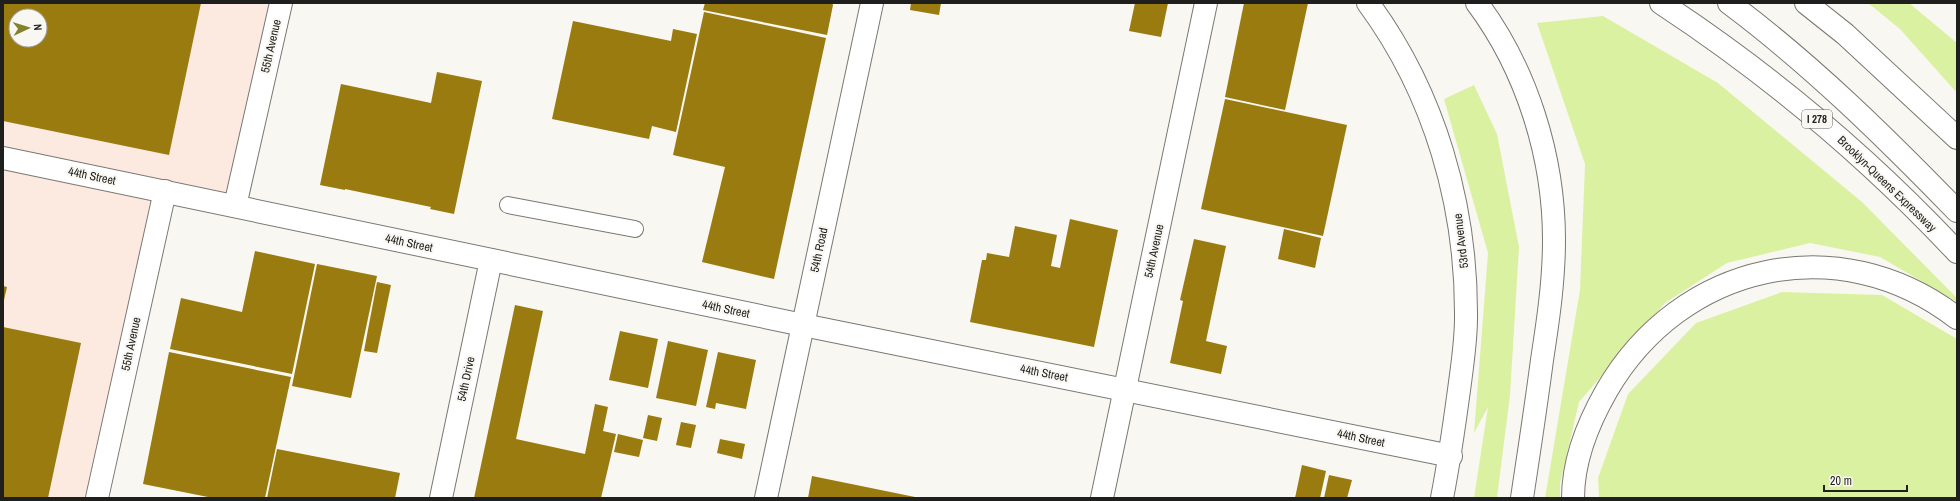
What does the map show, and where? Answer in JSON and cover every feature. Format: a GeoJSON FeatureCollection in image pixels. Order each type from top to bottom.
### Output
{"type":"FeatureCollection","features":[{"type":"Feature","properties":{"kind":"main road","name":"55th Avenue"},"geometry":{"type":"LineString","coordinates":[[235,206],[281,3]]}},
{"type":"Feature","properties":{"kind":"main road","name":"54th Road"},"geometry":{"type":"LineString","coordinates":[[766,498],[872,3]]}},
{"type":"Feature","properties":{"kind":"main road","name":"54th Avenue"},"geometry":{"type":"LineString","coordinates":[[1102,498],[1126,390],[1206,3]]}},
{"type":"Feature","properties":{"kind":"main road","name":"53rd Avenue"},"geometry":{"type":"LineString","coordinates":[[1368,3],[1398,48],[1418,89],[1436,132],[1449,173],[1458,212],[1466,282],[1466,320],[1463,358],[1450,456],[1442,498]]}},
{"type":"Feature","properties":{"kind":"main road"},"geometry":{"type":"LineString","coordinates":[[1477,3],[1498,36],[1515,68],[1529,102],[1540,135],[1548,170],[1553,207],[1554,247],[1550,308],[1522,498]]}},
{"type":"Feature","properties":{"kind":"main road","name":"Brooklyn-Queens Expressway"},"geometry":{"type":"LineString","coordinates":[[1661,3],[1760,74],[1804,108],[1897,191],[1957,252]]}},
{"type":"Feature","properties":{"kind":"main road","name":"I 278"},"geometry":{"type":"LineString","coordinates":[[1729,3],[1812,70],[1890,143],[1957,211]]}},
{"type":"Feature","properties":{"kind":"main road"},"geometry":{"type":"LineString","coordinates":[[1806,3],[1873,59],[1957,138]]}},
{"type":"Feature","properties":{"kind":"main road","name":"44th Street"},"geometry":{"type":"LineString","coordinates":[[3,158],[803,325],[1450,456]]}},
{"type":"Feature","properties":{"kind":"main road","name":"55th Avenue"},"geometry":{"type":"LineString","coordinates":[[97,498],[165,191]]}},
{"type":"Feature","properties":{"kind":"main road","name":"54th Drive"},"geometry":{"type":"LineString","coordinates":[[441,498],[492,260]]}},
{"type":"Feature","properties":{"kind":"main road"},"geometry":{"type":"LineString","coordinates":[[1573,498],[1578,460],[1586,429],[1616,374],[1633,351],[1654,330],[1678,311],[1723,286],[1773,270],[1826,266],[1851,270],[1898,282],[1944,308],[1957,318]]}},
{"type":"Feature","properties":{"kind":"lane"},"geometry":{"type":"LineString","coordinates":[[508,205],[636,229]]}},
{"type":"Feature","properties":{"kind":"shaded area"},"geometry":{"type":"Polygon","coordinates":[[[3,3],[281,3],[235,206],[165,191],[97,498],[3,498],[3,3]]]}},
{"type":"Feature","properties":{"kind":"green space"},"geometry":{"type":"Polygon","coordinates":[[[1868,3],[1909,3],[1957,43],[1957,93],[1900,29],[1868,3]]]}},
{"type":"Feature","properties":{"kind":"green space"},"geometry":{"type":"Polygon","coordinates":[[[1603,16],[1718,83],[1862,202],[1957,298],[1957,302],[1880,257],[1810,243],[1727,263],[1665,303],[1579,402],[1560,484],[1560,498],[1545,498],[1580,290],[1585,164],[1537,23],[1603,16]]]}},
{"type":"Feature","properties":{"kind":"green space"},"geometry":{"type":"Polygon","coordinates":[[[1474,85],[1497,134],[1519,247],[1510,395],[1497,498],[1474,498],[1488,407],[1474,433],[1488,253],[1444,99],[1474,85]]]}},
{"type":"Feature","properties":{"kind":"green space"},"geometry":{"type":"Polygon","coordinates":[[[1782,292],[1882,295],[1957,339],[1957,498],[1599,498],[1598,478],[1628,394],[1696,323],[1782,292]]]}},
{"type":"Feature","properties":{"kind":"building"},"geometry":{"type":"Polygon","coordinates":[[[3,3],[201,3],[169,155],[3,121],[3,3]]]}},
{"type":"Feature","properties":{"kind":"building"},"geometry":{"type":"Polygon","coordinates":[[[705,3],[832,3],[833,5],[827,35],[703,10],[705,3]]]}},
{"type":"Feature","properties":{"kind":"building"},"geometry":{"type":"Polygon","coordinates":[[[911,3],[941,3],[939,15],[910,10],[911,3]]]}},
{"type":"Feature","properties":{"kind":"building"},"geometry":{"type":"Polygon","coordinates":[[[1135,3],[1168,3],[1161,37],[1129,31],[1135,3]]]}},
{"type":"Feature","properties":{"kind":"building"},"geometry":{"type":"Polygon","coordinates":[[[1244,3],[1308,3],[1285,110],[1225,97],[1244,3]]]}},
{"type":"Feature","properties":{"kind":"building"},"geometry":{"type":"Polygon","coordinates":[[[704,12],[826,38],[774,279],[702,262],[725,167],[673,155],[704,12]]]}},
{"type":"Feature","properties":{"kind":"building"},"geometry":{"type":"Polygon","coordinates":[[[573,21],[671,41],[673,29],[697,34],[676,132],[652,126],[649,139],[552,119],[573,21]]]}},
{"type":"Feature","properties":{"kind":"building"},"geometry":{"type":"Polygon","coordinates":[[[437,72],[482,81],[454,214],[430,209],[431,207],[320,185],[341,84],[431,103],[437,72]]]}},
{"type":"Feature","properties":{"kind":"building"},"geometry":{"type":"Polygon","coordinates":[[[1225,99],[1347,125],[1323,236],[1201,209],[1225,99]]]}},
{"type":"Feature","properties":{"kind":"building"},"geometry":{"type":"Polygon","coordinates":[[[1070,219],[1118,230],[1094,347],[970,322],[982,260],[986,260],[987,253],[1009,257],[1015,226],[1057,235],[1051,266],[1060,268],[1070,219]]]}},
{"type":"Feature","properties":{"kind":"building"},"geometry":{"type":"Polygon","coordinates":[[[1284,229],[1321,238],[1315,268],[1278,259],[1284,229]]]}},
{"type":"Feature","properties":{"kind":"building"},"geometry":{"type":"Polygon","coordinates":[[[1194,239],[1226,246],[1206,341],[1227,346],[1221,374],[1170,363],[1183,301],[1180,300],[1194,239]]]}},
{"type":"Feature","properties":{"kind":"building"},"geometry":{"type":"Polygon","coordinates":[[[255,251],[315,264],[292,374],[170,349],[181,298],[242,312],[255,251]]]}},
{"type":"Feature","properties":{"kind":"building"},"geometry":{"type":"Polygon","coordinates":[[[317,264],[377,276],[351,398],[292,386],[317,264]]]}},
{"type":"Feature","properties":{"kind":"building"},"geometry":{"type":"Polygon","coordinates":[[[377,282],[391,285],[377,353],[364,351],[377,282]]]}},
{"type":"Feature","properties":{"kind":"building"},"geometry":{"type":"Polygon","coordinates":[[[3,286],[7,287],[4,300],[3,300],[3,286]]]}},
{"type":"Feature","properties":{"kind":"building"},"geometry":{"type":"Polygon","coordinates":[[[515,305],[543,311],[516,439],[585,454],[595,404],[608,407],[603,431],[616,434],[601,498],[474,498],[515,305]]]}},
{"type":"Feature","properties":{"kind":"building"},"geometry":{"type":"Polygon","coordinates":[[[3,327],[81,343],[48,498],[3,498],[3,327]]]}},
{"type":"Feature","properties":{"kind":"building"},"geometry":{"type":"Polygon","coordinates":[[[620,331],[658,339],[648,388],[609,380],[620,331]]]}},
{"type":"Feature","properties":{"kind":"building"},"geometry":{"type":"Polygon","coordinates":[[[668,341],[708,350],[696,406],[656,398],[668,341]]]}},
{"type":"Feature","properties":{"kind":"building"},"geometry":{"type":"Polygon","coordinates":[[[169,352],[291,377],[265,498],[213,498],[143,484],[169,352]]]}},
{"type":"Feature","properties":{"kind":"building"},"geometry":{"type":"Polygon","coordinates":[[[718,352],[756,360],[746,409],[716,403],[715,409],[706,407],[718,352]]]}},
{"type":"Feature","properties":{"kind":"building"},"geometry":{"type":"Polygon","coordinates":[[[648,415],[662,418],[657,441],[643,438],[648,415]]]}},
{"type":"Feature","properties":{"kind":"building"},"geometry":{"type":"Polygon","coordinates":[[[681,422],[696,425],[691,448],[676,445],[681,422]]]}},
{"type":"Feature","properties":{"kind":"building"},"geometry":{"type":"Polygon","coordinates":[[[618,434],[643,440],[639,457],[614,452],[618,434]]]}},
{"type":"Feature","properties":{"kind":"building"},"geometry":{"type":"Polygon","coordinates":[[[720,439],[745,444],[742,459],[717,453],[720,439]]]}},
{"type":"Feature","properties":{"kind":"building"},"geometry":{"type":"Polygon","coordinates":[[[277,449],[400,473],[395,498],[267,498],[277,449]]]}},
{"type":"Feature","properties":{"kind":"building"},"geometry":{"type":"Polygon","coordinates":[[[1302,465],[1326,471],[1320,498],[1295,498],[1302,465]]]}},
{"type":"Feature","properties":{"kind":"building"},"geometry":{"type":"Polygon","coordinates":[[[1329,475],[1352,480],[1347,498],[1324,498],[1329,475]]]}},
{"type":"Feature","properties":{"kind":"building"},"geometry":{"type":"Polygon","coordinates":[[[812,476],[915,497],[915,498],[808,498],[812,476]]]}}]}
